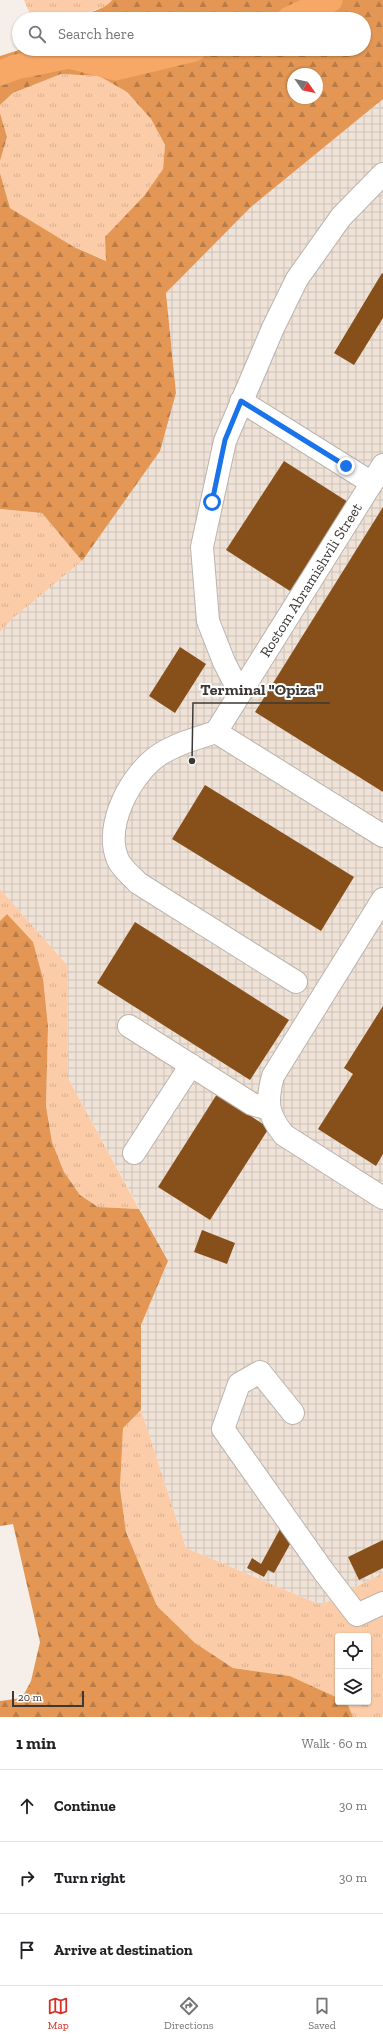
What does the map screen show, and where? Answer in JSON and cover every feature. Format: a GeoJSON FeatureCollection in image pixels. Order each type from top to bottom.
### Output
{"type":"FeatureCollection","features":[{"type":"Feature","properties":{"kind":"street"},"geometry":{"type":"LineString","coordinates":[[240,693],[224,662],[208,620],[202,547],[225,440],[273,328],[297,279],[341,217],[383,174]]}},
{"type":"Feature","properties":{"kind":"street"},"geometry":{"type":"LineString","coordinates":[[241,401],[378,474]]}},
{"type":"Feature","properties":{"kind":"street","name":"Rostom Abramishvili Street"},"geometry":{"type":"LineString","coordinates":[[216,732],[378,474]]}},
{"type":"Feature","properties":{"kind":"street"},"geometry":{"type":"LineString","coordinates":[[296,982],[138,883],[118,860],[113,837],[114,821],[135,779],[159,756],[195,739],[216,732],[383,836]]}},
{"type":"Feature","properties":{"kind":"street"},"geometry":{"type":"LineString","coordinates":[[383,899],[273,1076],[268,1095],[269,1109],[273,1121],[284,1135],[383,1198]]}},
{"type":"Feature","properties":{"kind":"street"},"geometry":{"type":"LineString","coordinates":[[129,1026],[252,1104],[269,1109]]}},
{"type":"Feature","properties":{"kind":"street"},"geometry":{"type":"LineString","coordinates":[[134,1152],[191,1065]]}},
{"type":"Feature","properties":{"kind":"street"},"geometry":{"type":"LineString","coordinates":[[293,1413],[260,1372],[239,1384],[223,1429],[356,1615],[383,1603]]}},
{"type":"Feature","properties":{"kind":"shaded area"},"geometry":{"type":"Polygon","coordinates":[[[383,99],[383,1573],[321,1605],[186,1548],[141,1410],[141,1325],[168,1261],[68,1078],[67,965],[0,889],[0,632],[12,619],[82,561],[176,393],[166,293],[251,207],[383,99]]]}},
{"type":"Feature","properties":{"kind":"green space"},"geometry":{"type":"Polygon","coordinates":[[[24,0],[112,0],[108,6],[88,12],[29,12],[24,0]]]}},
{"type":"Feature","properties":{"kind":"green space"},"geometry":{"type":"Polygon","coordinates":[[[112,0],[383,0],[383,99],[251,207],[166,293],[176,393],[160,451],[82,561],[42,513],[0,509],[0,173],[10,208],[74,247],[106,261],[105,237],[144,196],[163,169],[165,145],[151,119],[127,92],[99,76],[61,74],[13,93],[0,105],[0,56],[12,52],[12,56],[371,56],[371,12],[91,12],[109,4],[112,0]]]}},
{"type":"Feature","properties":{"kind":"green space"},"geometry":{"type":"Polygon","coordinates":[[[61,74],[99,76],[127,92],[151,119],[165,145],[163,169],[144,196],[107,261],[74,247],[10,208],[0,173],[0,161],[7,137],[0,113],[0,105],[13,93],[61,74]]]}},
{"type":"Feature","properties":{"kind":"green space"},"geometry":{"type":"Polygon","coordinates":[[[0,113],[7,137],[0,161],[0,113]]]}},
{"type":"Feature","properties":{"kind":"green space"},"geometry":{"type":"Polygon","coordinates":[[[0,509],[42,513],[82,561],[12,619],[0,632],[0,509]]]}},
{"type":"Feature","properties":{"kind":"green space"},"geometry":{"type":"Polygon","coordinates":[[[0,889],[67,965],[68,1078],[139,1209],[98,1207],[80,1195],[64,1172],[52,1142],[46,1106],[48,1027],[8,914],[0,921],[0,889]]]}},
{"type":"Feature","properties":{"kind":"green space"},"geometry":{"type":"Polygon","coordinates":[[[7,914],[33,942],[43,979],[48,1027],[46,1106],[52,1142],[64,1172],[80,1195],[98,1207],[139,1209],[168,1261],[141,1325],[141,1410],[123,1428],[120,1488],[126,1532],[157,1606],[195,1643],[233,1668],[290,1676],[335,1697],[335,1705],[348,1705],[353,1717],[0,1717],[0,1701],[22,1698],[31,1681],[40,1642],[13,1524],[0,1526],[0,921],[7,914]]]}},
{"type":"Feature","properties":{"kind":"green space"},"geometry":{"type":"Polygon","coordinates":[[[141,1410],[186,1548],[321,1605],[383,1573],[383,1717],[353,1717],[347,1705],[371,1705],[371,1633],[335,1633],[335,1697],[290,1676],[233,1668],[195,1643],[157,1606],[126,1532],[120,1488],[123,1427],[141,1410]]]}},
{"type":"Feature","properties":{"kind":"building"},"geometry":{"type":"Polygon","coordinates":[[[382,273],[383,318],[354,365],[334,353],[382,273]]]}},
{"type":"Feature","properties":{"kind":"building"},"geometry":{"type":"Polygon","coordinates":[[[284,461],[348,502],[290,591],[226,550],[284,461]]]}},
{"type":"Feature","properties":{"kind":"building"},"geometry":{"type":"Polygon","coordinates":[[[383,507],[383,792],[255,712],[383,507]]]}},
{"type":"Feature","properties":{"kind":"building"},"geometry":{"type":"Polygon","coordinates":[[[180,647],[206,664],[175,713],[149,696],[180,647]]]}},
{"type":"Feature","properties":{"kind":"building"},"geometry":{"type":"Polygon","coordinates":[[[205,785],[354,877],[321,931],[172,839],[205,785]]]}},
{"type":"Feature","properties":{"kind":"building"},"geometry":{"type":"Polygon","coordinates":[[[135,922],[289,1020],[250,1080],[97,983],[135,922]]]}},
{"type":"Feature","properties":{"kind":"building"},"geometry":{"type":"Polygon","coordinates":[[[383,1006],[383,1154],[376,1166],[318,1129],[353,1074],[344,1068],[383,1006]]]}},
{"type":"Feature","properties":{"kind":"building"},"geometry":{"type":"Polygon","coordinates":[[[217,1094],[269,1128],[210,1220],[158,1187],[217,1094]]]}},
{"type":"Feature","properties":{"kind":"building"},"geometry":{"type":"Polygon","coordinates":[[[202,1230],[235,1243],[227,1264],[194,1252],[202,1230]]]}},
{"type":"Feature","properties":{"kind":"building"},"geometry":{"type":"Polygon","coordinates":[[[280,1529],[294,1537],[274,1573],[268,1570],[264,1577],[247,1568],[252,1558],[261,1564],[280,1529]]]}},
{"type":"Feature","properties":{"kind":"building"},"geometry":{"type":"Polygon","coordinates":[[[383,1540],[383,1568],[359,1580],[348,1557],[383,1540]]]}},
{"type":"Feature","properties":{"kind":"waterway"},"geometry":{"type":"LineString","coordinates":[[304,12],[330,0]]}},
{"type":"Feature","properties":{"kind":"waterway"},"geometry":{"type":"LineString","coordinates":[[0,73],[16,67],[69,56]]}},
{"type":"Feature","properties":{"kind":"waterway"},"geometry":{"type":"LineString","coordinates":[[69,56],[115,68],[165,56]]}},
{"type":"Feature","properties":{"kind":"place","name":"Terminal \"Opiza\""},"geometry":{"type":"Point","coordinates":[192,761]}},
{"type":"Feature","properties":{"kind":"route"},"geometry":{"type":"LineString","coordinates":[[212,502],[225,440],[241,401],[346,466]]}}]}
